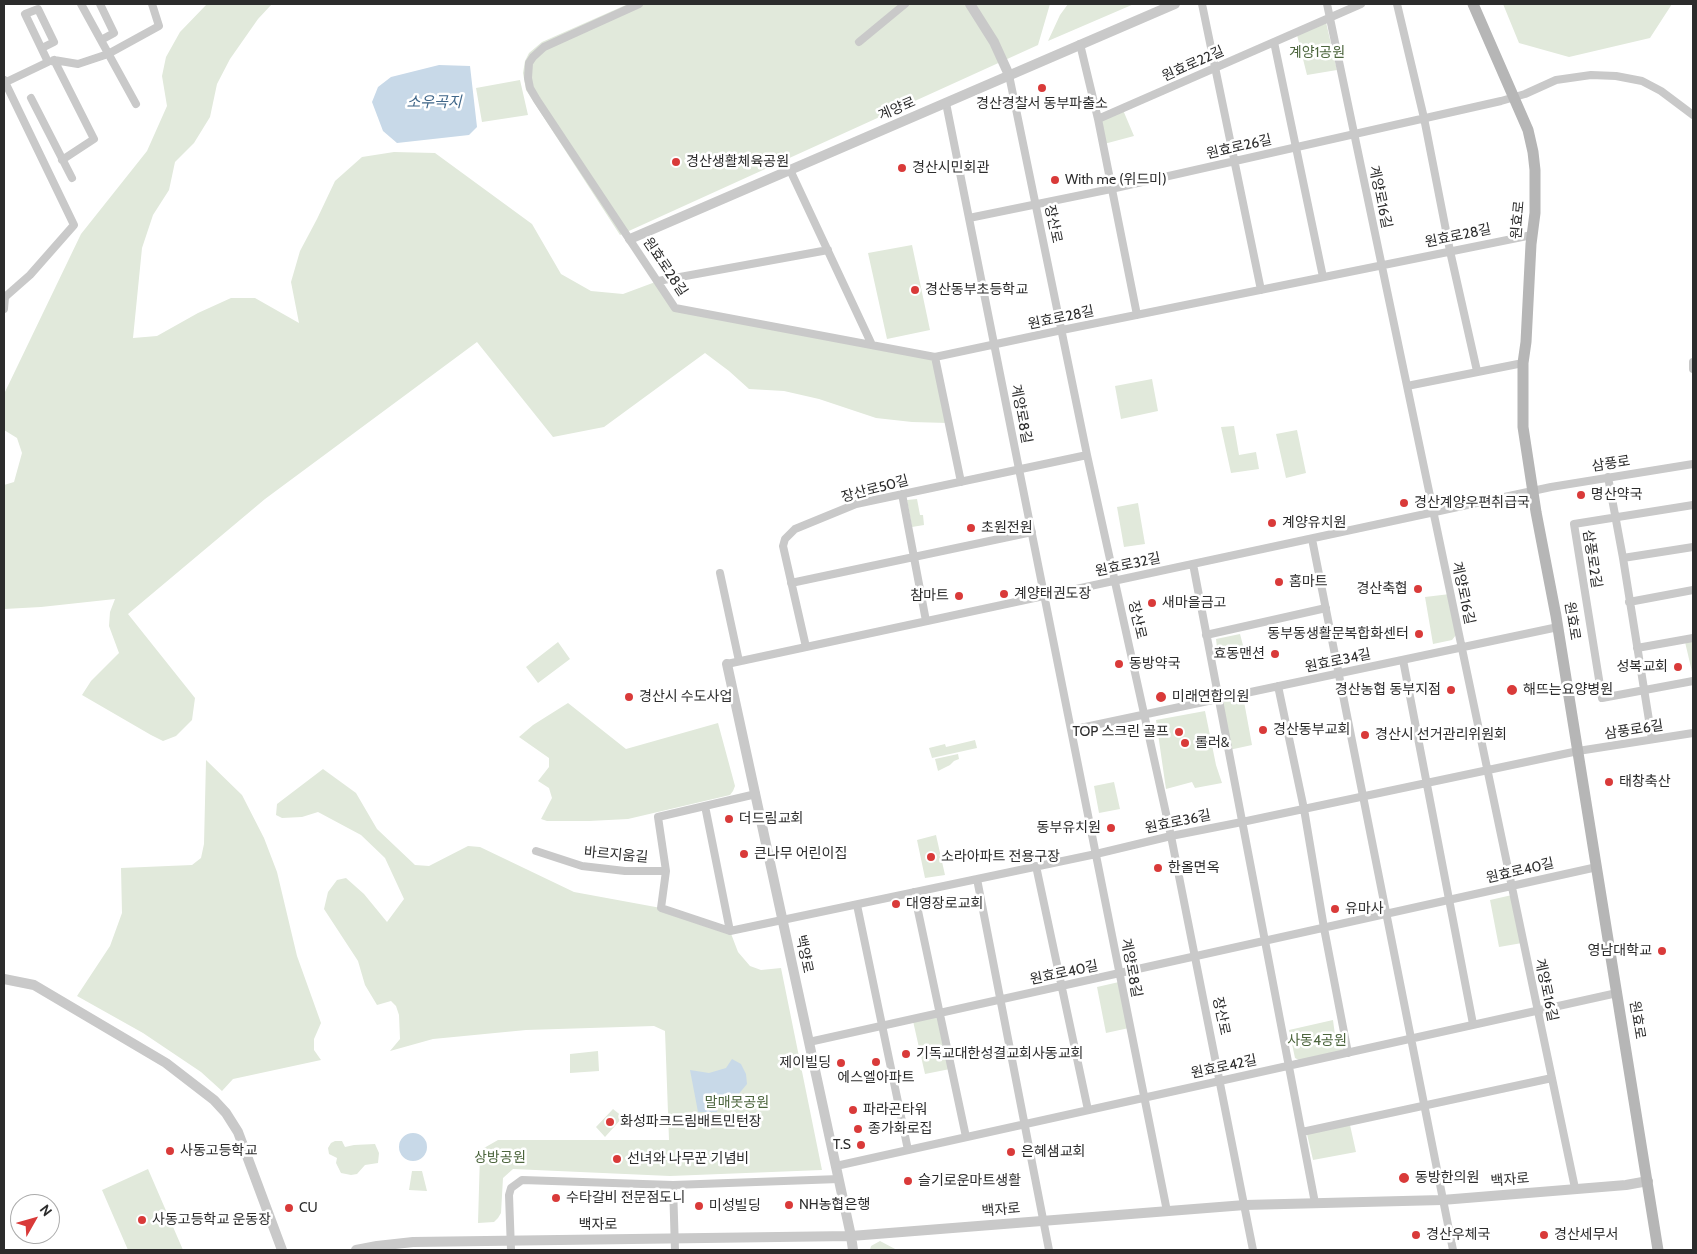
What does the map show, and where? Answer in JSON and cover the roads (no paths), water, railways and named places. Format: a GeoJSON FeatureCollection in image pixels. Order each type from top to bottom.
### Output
{"type":"FeatureCollection","features":[{"type":"Feature","properties":{"kind":"main road","name":"원효로"},"geometry":{"type":"LineString","coordinates":[[1473,4],[1528,130],[1533,152],[1535,213],[1523,363],[1522,427],[1558,627],[1658,1250]]}},
{"type":"Feature","properties":{"kind":"street"},"geometry":{"type":"LineString","coordinates":[[81,4],[136,104]]}},
{"type":"Feature","properties":{"kind":"street"},"geometry":{"type":"LineString","coordinates":[[100,4],[114,33],[101,40]]}},
{"type":"Feature","properties":{"kind":"street"},"geometry":{"type":"LineString","coordinates":[[4,309],[5,297],[30,275],[74,226],[4,82],[51,61],[78,64],[108,54],[159,26],[152,4]]}},
{"type":"Feature","properties":{"kind":"street","name":"원효로28길"},"geometry":{"type":"LineString","coordinates":[[639,4],[544,47],[533,56],[527,70],[530,88],[537,100],[675,308],[935,358],[1450,250],[1532,235]]}},
{"type":"Feature","properties":{"kind":"street"},"geometry":{"type":"LineString","coordinates":[[859,42],[904,4]]}},
{"type":"Feature","properties":{"kind":"street","name":"장산로"},"geometry":{"type":"LineString","coordinates":[[970,4],[994,42],[1009,75],[1087,455],[1171,836],[1253,1250]]}},
{"type":"Feature","properties":{"kind":"street","name":"계양로"},"geometry":{"type":"LineString","coordinates":[[630,239],[1175,4]]}},
{"type":"Feature","properties":{"kind":"street"},"geometry":{"type":"LineString","coordinates":[[1202,4],[1261,290]]}},
{"type":"Feature","properties":{"kind":"street","name":"계양로16길"},"geometry":{"type":"LineString","coordinates":[[1327,4],[1575,1188]]}},
{"type":"Feature","properties":{"kind":"street","name":"원효로22길"},"geometry":{"type":"LineString","coordinates":[[1098,120],[1361,4]]}},
{"type":"Feature","properties":{"kind":"street"},"geometry":{"type":"LineString","coordinates":[[1397,4],[1424,118],[1450,250],[1477,372]]}},
{"type":"Feature","properties":{"kind":"street"},"geometry":{"type":"LineString","coordinates":[[42,48],[54,42],[38,9],[25,14],[42,48],[94,139],[62,160]]}},
{"type":"Feature","properties":{"kind":"street"},"geometry":{"type":"LineString","coordinates":[[1274,42],[1324,277]]}},
{"type":"Feature","properties":{"kind":"street"},"geometry":{"type":"LineString","coordinates":[[1080,44],[1098,120],[1137,316]]}},
{"type":"Feature","properties":{"kind":"street","name":"원효로26길"},"geometry":{"type":"LineString","coordinates":[[969,218],[1111,189],[1514,98],[1556,80],[1591,75],[1616,76],[1642,81],[1661,91],[1693,115]]}},
{"type":"Feature","properties":{"kind":"street"},"geometry":{"type":"LineString","coordinates":[[31,98],[72,178]]}},
{"type":"Feature","properties":{"kind":"street","name":"계양로8길"},"geometry":{"type":"LineString","coordinates":[[946,103],[1167,1210]]}},
{"type":"Feature","properties":{"kind":"street"},"geometry":{"type":"LineString","coordinates":[[790,170],[872,345]]}},
{"type":"Feature","properties":{"kind":"street"},"geometry":{"type":"LineString","coordinates":[[658,281],[828,250]]}},
{"type":"Feature","properties":{"kind":"street"},"geometry":{"type":"LineString","coordinates":[[935,358],[961,482]]}},
{"type":"Feature","properties":{"kind":"street"},"geometry":{"type":"LineString","coordinates":[[1693,362],[1693,369]]}},
{"type":"Feature","properties":{"kind":"street"},"geometry":{"type":"LineString","coordinates":[[1407,386],[1523,363]]}},
{"type":"Feature","properties":{"kind":"street","name":"장산로50길"},"geometry":{"type":"LineString","coordinates":[[806,647],[783,546],[788,534],[795,529],[856,504],[1087,455]]}},
{"type":"Feature","properties":{"kind":"street","name":"삼풍로"},"geometry":{"type":"LineString","coordinates":[[1534,491],[1693,464]]}},
{"type":"Feature","properties":{"kind":"street"},"geometry":{"type":"LineString","coordinates":[[1608,478],[1652,739]]}},
{"type":"Feature","properties":{"kind":"street","name":"원효로32길"},"geometry":{"type":"LineString","coordinates":[[728,664],[1534,491]]}},
{"type":"Feature","properties":{"kind":"street"},"geometry":{"type":"LineString","coordinates":[[902,494],[926,621]]}},
{"type":"Feature","properties":{"kind":"street","name":"삼풍로2길"},"geometry":{"type":"LineString","coordinates":[[1645,689],[1602,698],[1574,524],[1693,505]]}},
{"type":"Feature","properties":{"kind":"street"},"geometry":{"type":"LineString","coordinates":[[791,583],[1032,532]]}},
{"type":"Feature","properties":{"kind":"street"},"geometry":{"type":"LineString","coordinates":[[1312,539],[1453,1250]]}},
{"type":"Feature","properties":{"kind":"street"},"geometry":{"type":"LineString","coordinates":[[1623,558],[1693,547]]}},
{"type":"Feature","properties":{"kind":"street"},"geometry":{"type":"LineString","coordinates":[[1193,564],[1315,1203]]}},
{"type":"Feature","properties":{"kind":"street"},"geometry":{"type":"LineString","coordinates":[[720,573],[739,662]]}},
{"type":"Feature","properties":{"kind":"street"},"geometry":{"type":"LineString","coordinates":[[1629,602],[1693,590]]}},
{"type":"Feature","properties":{"kind":"street"},"geometry":{"type":"LineString","coordinates":[[1206,635],[1326,608]]}},
{"type":"Feature","properties":{"kind":"street","name":"원효로34길"},"geometry":{"type":"LineString","coordinates":[[1145,714],[1558,627]]}},
{"type":"Feature","properties":{"kind":"street"},"geometry":{"type":"LineString","coordinates":[[1637,648],[1693,638]]}},
{"type":"Feature","properties":{"kind":"street"},"geometry":{"type":"LineString","coordinates":[[1403,660],[1474,1024]]}},
{"type":"Feature","properties":{"kind":"street","name":"백양로"},"geometry":{"type":"LineString","coordinates":[[728,664],[853,1250]]}},
{"type":"Feature","properties":{"kind":"street"},"geometry":{"type":"LineString","coordinates":[[1645,689],[1693,680]]}},
{"type":"Feature","properties":{"kind":"street"},"geometry":{"type":"LineString","coordinates":[[1278,686],[1304,809],[1324,928],[1348,1052]]}},
{"type":"Feature","properties":{"kind":"street"},"geometry":{"type":"LineString","coordinates":[[1071,730],[1145,714]]}},
{"type":"Feature","properties":{"kind":"street","name":"삼풍로6길"},"geometry":{"type":"LineString","coordinates":[[1578,751],[1693,733]]}},
{"type":"Feature","properties":{"kind":"street","name":"원효로36길"},"geometry":{"type":"LineString","coordinates":[[730,931],[1578,751]]}},
{"type":"Feature","properties":{"kind":"street"},"geometry":{"type":"LineString","coordinates":[[705,806],[730,931],[661,908],[666,871],[658,817],[756,794]]}},
{"type":"Feature","properties":{"kind":"street","name":"바르지움길"},"geometry":{"type":"LineString","coordinates":[[536,851],[582,866],[624,871],[666,871]]}},
{"type":"Feature","properties":{"kind":"street"},"geometry":{"type":"LineString","coordinates":[[1036,866],[1060,986],[1088,1110]]}},
{"type":"Feature","properties":{"kind":"street","name":"원효로40길"},"geometry":{"type":"LineString","coordinates":[[809,1042],[1597,867]]}},
{"type":"Feature","properties":{"kind":"street"},"geometry":{"type":"LineString","coordinates":[[977,879],[1049,1250]]}},
{"type":"Feature","properties":{"kind":"street"},"geometry":{"type":"LineString","coordinates":[[914,892],[966,1138]]}},
{"type":"Feature","properties":{"kind":"street"},"geometry":{"type":"LineString","coordinates":[[857,904],[908,1150]]}},
{"type":"Feature","properties":{"kind":"street"},"geometry":{"type":"LineString","coordinates":[[4,978],[34,985],[166,1063],[214,1100],[226,1113],[238,1132],[282,1250]]}},
{"type":"Feature","properties":{"kind":"street","name":"원효로42길"},"geometry":{"type":"LineString","coordinates":[[836,1166],[1617,993]]}},
{"type":"Feature","properties":{"kind":"street"},"geometry":{"type":"LineString","coordinates":[[1302,1132],[1552,1078]]}},
{"type":"Feature","properties":{"kind":"street"},"geometry":{"type":"LineString","coordinates":[[511,1250],[509,1196],[511,1188],[522,1180],[673,1185],[839,1179]]}},
{"type":"Feature","properties":{"kind":"street","name":"백자로"},"geometry":{"type":"LineString","coordinates":[[356,1250],[413,1242],[510,1239],[851,1236],[1167,1210],[1245,1205],[1442,1200],[1648,1182]]}},
{"type":"Feature","properties":{"kind":"street"},"geometry":{"type":"LineString","coordinates":[[673,1185],[675,1250]]}},
{"type":"Feature","properties":{"kind":"water","name":"소우곡지"},"geometry":{"type":"Polygon","coordinates":[[[439,65],[470,66],[477,127],[469,135],[397,143],[383,131],[372,102],[378,87],[391,77],[439,65]]]}},
{"type":"Feature","properties":{"kind":"water"},"geometry":{"type":"Polygon","coordinates":[[[732,1059],[741,1064],[746,1074],[747,1084],[737,1096],[719,1102],[717,1112],[698,1112],[690,1070],[709,1073],[726,1068],[732,1059]]]}},
{"type":"Feature","properties":{"kind":"water"},"geometry":{"type":"Polygon","coordinates":[[[413,1133],[423,1137],[427,1147],[423,1157],[413,1161],[403,1157],[399,1147],[403,1137],[413,1133]]]}},
{"type":"Feature","properties":{"kind":"place","name":"경산경찰서 동부파출소"},"geometry":{"type":"Point","coordinates":[1042,88]}},
{"type":"Feature","properties":{"kind":"place","name":"경산생활체육공원"},"geometry":{"type":"Point","coordinates":[676,162]}},
{"type":"Feature","properties":{"kind":"place","name":"경산시민회관"},"geometry":{"type":"Point","coordinates":[902,168]}},
{"type":"Feature","properties":{"kind":"place","name":"With me (위드미)"},"geometry":{"type":"Point","coordinates":[1055,180]}},
{"type":"Feature","properties":{"kind":"place","name":"경산동부초등학교"},"geometry":{"type":"Point","coordinates":[915,290]}},
{"type":"Feature","properties":{"kind":"place","name":"명산약국"},"geometry":{"type":"Point","coordinates":[1581,495]}},
{"type":"Feature","properties":{"kind":"place","name":"경산계양우편취급국"},"geometry":{"type":"Point","coordinates":[1404,503]}},
{"type":"Feature","properties":{"kind":"place","name":"계양유치원"},"geometry":{"type":"Point","coordinates":[1272,523]}},
{"type":"Feature","properties":{"kind":"place","name":"초원전원"},"geometry":{"type":"Point","coordinates":[971,528]}},
{"type":"Feature","properties":{"kind":"place","name":"홈마트"},"geometry":{"type":"Point","coordinates":[1279,582]}},
{"type":"Feature","properties":{"kind":"place","name":"경산축협"},"geometry":{"type":"Point","coordinates":[1418,589]}},
{"type":"Feature","properties":{"kind":"place","name":"계양태권도장"},"geometry":{"type":"Point","coordinates":[1004,594]}},
{"type":"Feature","properties":{"kind":"place","name":"참마트"},"geometry":{"type":"Point","coordinates":[959,596]}},
{"type":"Feature","properties":{"kind":"place","name":"새마을금고"},"geometry":{"type":"Point","coordinates":[1152,603]}},
{"type":"Feature","properties":{"kind":"place","name":"동부동생활문복합화센터"},"geometry":{"type":"Point","coordinates":[1419,634]}},
{"type":"Feature","properties":{"kind":"place","name":"효동맨션"},"geometry":{"type":"Point","coordinates":[1275,654]}},
{"type":"Feature","properties":{"kind":"place","name":"동방약국"},"geometry":{"type":"Point","coordinates":[1119,664]}},
{"type":"Feature","properties":{"kind":"place","name":"성복교회"},"geometry":{"type":"Point","coordinates":[1678,667]}},
{"type":"Feature","properties":{"kind":"place","name":"경산농협 동부지점"},"geometry":{"type":"Point","coordinates":[1451,690]}},
{"type":"Feature","properties":{"kind":"place","name":"해뜨는요양병원"},"geometry":{"type":"Point","coordinates":[1512,690]}},
{"type":"Feature","properties":{"kind":"place","name":"경산시 수도사업"},"geometry":{"type":"Point","coordinates":[629,697]}},
{"type":"Feature","properties":{"kind":"place","name":"미래연합의원"},"geometry":{"type":"Point","coordinates":[1161,697]}},
{"type":"Feature","properties":{"kind":"place","name":"경산동부교회"},"geometry":{"type":"Point","coordinates":[1263,730]}},
{"type":"Feature","properties":{"kind":"place","name":"TOP 스크린 골프"},"geometry":{"type":"Point","coordinates":[1179,732]}},
{"type":"Feature","properties":{"kind":"place","name":"경산시 선거관리위원회"},"geometry":{"type":"Point","coordinates":[1365,735]}},
{"type":"Feature","properties":{"kind":"place","name":"롤러&"},"geometry":{"type":"Point","coordinates":[1185,743]}},
{"type":"Feature","properties":{"kind":"place","name":"태창축산"},"geometry":{"type":"Point","coordinates":[1609,782]}},
{"type":"Feature","properties":{"kind":"place","name":"더드림교회"},"geometry":{"type":"Point","coordinates":[729,819]}},
{"type":"Feature","properties":{"kind":"place","name":"동부유치원"},"geometry":{"type":"Point","coordinates":[1111,828]}},
{"type":"Feature","properties":{"kind":"place","name":"큰나무 어린이집"},"geometry":{"type":"Point","coordinates":[744,854]}},
{"type":"Feature","properties":{"kind":"place","name":"소라아파트 전용구장"},"geometry":{"type":"Point","coordinates":[931,857]}},
{"type":"Feature","properties":{"kind":"place","name":"한올면옥"},"geometry":{"type":"Point","coordinates":[1158,868]}},
{"type":"Feature","properties":{"kind":"place","name":"대영장로교회"},"geometry":{"type":"Point","coordinates":[896,904]}},
{"type":"Feature","properties":{"kind":"place","name":"유마사"},"geometry":{"type":"Point","coordinates":[1335,909]}},
{"type":"Feature","properties":{"kind":"place","name":"영남대학교"},"geometry":{"type":"Point","coordinates":[1662,951]}},
{"type":"Feature","properties":{"kind":"place","name":"기독교대한성결교회사동교회"},"geometry":{"type":"Point","coordinates":[906,1054]}},
{"type":"Feature","properties":{"kind":"place","name":"에스엘아파트"},"geometry":{"type":"Point","coordinates":[876,1062]}},
{"type":"Feature","properties":{"kind":"place","name":"제이빌딩"},"geometry":{"type":"Point","coordinates":[841,1063]}},
{"type":"Feature","properties":{"kind":"place","name":"파라곤타워"},"geometry":{"type":"Point","coordinates":[853,1110]}},
{"type":"Feature","properties":{"kind":"place","name":"화성파크드림배트민턴장"},"geometry":{"type":"Point","coordinates":[610,1122]}},
{"type":"Feature","properties":{"kind":"place","name":"종가화로집"},"geometry":{"type":"Point","coordinates":[858,1129]}},
{"type":"Feature","properties":{"kind":"place","name":"T.S"},"geometry":{"type":"Point","coordinates":[861,1145]}},
{"type":"Feature","properties":{"kind":"place","name":"사동고등학교"},"geometry":{"type":"Point","coordinates":[170,1151]}},
{"type":"Feature","properties":{"kind":"place","name":"은혜샘교회"},"geometry":{"type":"Point","coordinates":[1011,1152]}},
{"type":"Feature","properties":{"kind":"place","name":"선녀와 나무꾼 기념비"},"geometry":{"type":"Point","coordinates":[617,1159]}},
{"type":"Feature","properties":{"kind":"place","name":"동방한의원"},"geometry":{"type":"Point","coordinates":[1404,1178]}},
{"type":"Feature","properties":{"kind":"place","name":"슬기로운마트생활"},"geometry":{"type":"Point","coordinates":[908,1181]}},
{"type":"Feature","properties":{"kind":"place","name":"수타갈비 전문점도니"},"geometry":{"type":"Point","coordinates":[556,1198]}},
{"type":"Feature","properties":{"kind":"place","name":"NH농협은행"},"geometry":{"type":"Point","coordinates":[789,1205]}},
{"type":"Feature","properties":{"kind":"place","name":"미성빌딩"},"geometry":{"type":"Point","coordinates":[699,1206]}},
{"type":"Feature","properties":{"kind":"place","name":"CU"},"geometry":{"type":"Point","coordinates":[289,1208]}},
{"type":"Feature","properties":{"kind":"place","name":"사동고등학교 운동장"},"geometry":{"type":"Point","coordinates":[142,1220]}},
{"type":"Feature","properties":{"kind":"place","name":"경산우체국"},"geometry":{"type":"Point","coordinates":[1416,1235]}},
{"type":"Feature","properties":{"kind":"place","name":"경산세무서"},"geometry":{"type":"Point","coordinates":[1544,1235]}},
{"type":"Feature","properties":{"kind":"park label","name":"계양1공원"},"geometry":{"type":"Point","coordinates":[1317,53]}},
{"type":"Feature","properties":{"kind":"park label","name":"사동4공원"},"geometry":{"type":"Point","coordinates":[1317,1041]}},
{"type":"Feature","properties":{"kind":"park label","name":"말매못공원"},"geometry":{"type":"Point","coordinates":[737,1103]}},
{"type":"Feature","properties":{"kind":"park label","name":"상방공원"},"geometry":{"type":"Point","coordinates":[500,1158]}}]}
